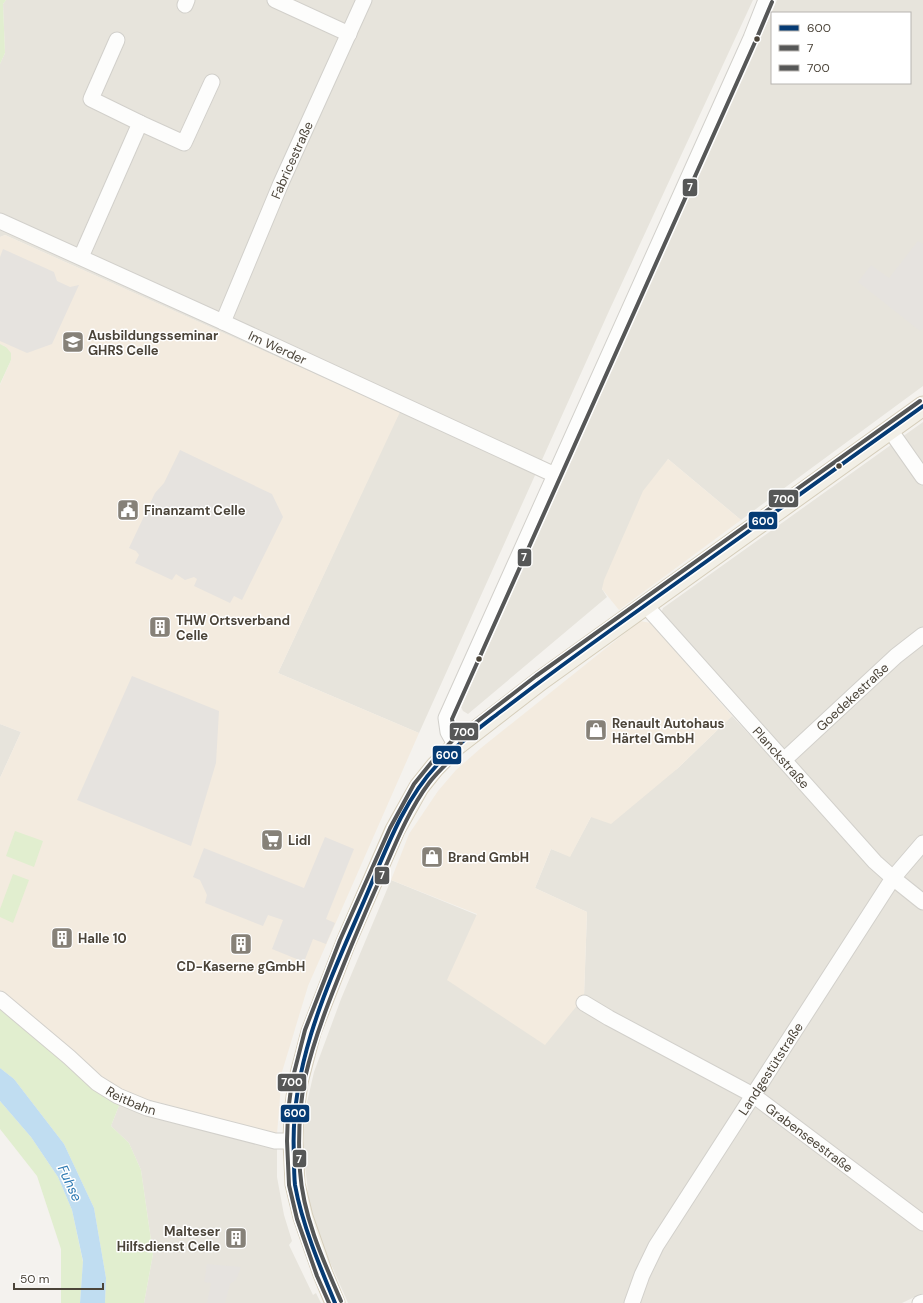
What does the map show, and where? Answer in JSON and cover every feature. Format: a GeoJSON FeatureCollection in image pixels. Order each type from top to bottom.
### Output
{"type":"FeatureCollection","features":[{"type":"Feature","properties":{"kind":"main road"},"geometry":{"type":"LineString","coordinates":[[335,1303],[303,1217],[296,1184],[293,1141],[294,1113],[298,1082],[311,1032],[346,942],[395,830],[419,787],[435,767],[456,746],[540,681],[923,406]]}},
{"type":"Feature","properties":{"kind":"street"},"geometry":{"type":"LineString","coordinates":[[275,0],[349,34]]}},
{"type":"Feature","properties":{"kind":"street","name":"Fabricestraße"},"geometry":{"type":"LineString","coordinates":[[223,322],[281,183],[364,0]]}},
{"type":"Feature","properties":{"kind":"street"},"geometry":{"type":"LineString","coordinates":[[456,746],[448,732],[446,718],[751,38],[766,0]]}},
{"type":"Feature","properties":{"kind":"street"},"geometry":{"type":"LineString","coordinates":[[117,40],[91,99],[140,123],[184,142],[212,82]]}},
{"type":"Feature","properties":{"kind":"street"},"geometry":{"type":"LineString","coordinates":[[81,257],[140,123]]}},
{"type":"Feature","properties":{"kind":"street","name":"Im Werder"},"geometry":{"type":"LineString","coordinates":[[0,221],[555,475]]}},
{"type":"Feature","properties":{"kind":"street"},"geometry":{"type":"LineString","coordinates":[[890,430],[923,476]]}},
{"type":"Feature","properties":{"kind":"street","name":"Planckstraße"},"geometry":{"type":"LineString","coordinates":[[646,606],[876,862],[923,902]]}},
{"type":"Feature","properties":{"kind":"street","name":"Goedekestraße"},"geometry":{"type":"LineString","coordinates":[[784,760],[896,656],[923,635]]}},
{"type":"Feature","properties":{"kind":"street","name":"Landgestütstraße"},"geometry":{"type":"LineString","coordinates":[[632,1303],[642,1275],[656,1246],[893,878],[923,843]]}},
{"type":"Feature","properties":{"kind":"street","name":"Reitbahn"},"geometry":{"type":"LineString","coordinates":[[0,999],[69,1057],[97,1083],[118,1096],[147,1108],[275,1141],[293,1141]]}},
{"type":"Feature","properties":{"kind":"street","name":"Grabenseestraße"},"geometry":{"type":"LineString","coordinates":[[584,1003],[609,1018],[753,1095],[923,1223]]}},
{"type":"Feature","properties":{"kind":"shaded area"},"geometry":{"type":"Polygon","coordinates":[[[6,0],[753,0],[609,311],[419,733],[278,673],[399,412],[5,235],[0,237],[0,64],[5,53],[3,4],[6,0]]]}},
{"type":"Feature","properties":{"kind":"shaded area"},"geometry":{"type":"Polygon","coordinates":[[[777,0],[923,0],[923,386],[741,520],[668,459],[602,589],[607,597],[468,714],[463,711],[461,707],[771,13],[771,84],[911,84],[911,12],[772,12],[777,0]]]}},
{"type":"Feature","properties":{"kind":"shaded area"},"geometry":{"type":"Polygon","coordinates":[[[5,235],[400,412],[278,673],[419,733],[308,986],[282,1072],[277,1134],[124,1093],[69,1057],[0,999],[0,778],[21,732],[0,724],[0,385],[11,360],[6,347],[0,344],[0,237],[5,235]]]}},
{"type":"Feature","properties":{"kind":"shaded area"},"geometry":{"type":"Polygon","coordinates":[[[918,241],[923,244],[923,329],[920,331],[858,282],[871,265],[889,278],[918,241]]]}},
{"type":"Feature","properties":{"kind":"shaded area"},"geometry":{"type":"Polygon","coordinates":[[[3,249],[54,272],[57,281],[70,287],[79,285],[52,344],[27,353],[0,341],[0,257],[3,249]]]}},
{"type":"Feature","properties":{"kind":"shaded area"},"geometry":{"type":"Polygon","coordinates":[[[923,422],[923,893],[885,862],[661,613],[663,608],[923,422]]]}},
{"type":"Feature","properties":{"kind":"shaded area"},"geometry":{"type":"Polygon","coordinates":[[[180,450],[272,494],[283,517],[242,600],[234,596],[230,603],[194,586],[197,579],[194,577],[185,580],[176,574],[172,580],[135,563],[139,555],[136,551],[129,548],[155,493],[164,483],[180,450]]]}},
{"type":"Feature","properties":{"kind":"shaded area"},"geometry":{"type":"Polygon","coordinates":[[[668,459],[741,520],[619,610],[602,589],[604,580],[643,491],[668,459]]]}},
{"type":"Feature","properties":{"kind":"shaded area"},"geometry":{"type":"Polygon","coordinates":[[[640,621],[651,623],[732,716],[677,769],[611,824],[591,817],[570,857],[551,849],[535,888],[587,912],[584,997],[545,1045],[447,980],[477,914],[391,880],[409,834],[438,791],[456,770],[481,748],[640,621]]]}},
{"type":"Feature","properties":{"kind":"shaded area"},"geometry":{"type":"Polygon","coordinates":[[[132,676],[219,711],[216,763],[191,846],[77,800],[132,676]]]}},
{"type":"Feature","properties":{"kind":"shaded area"},"geometry":{"type":"Polygon","coordinates":[[[732,716],[878,872],[923,910],[923,1293],[902,1303],[348,1303],[320,1239],[309,1201],[303,1148],[305,1111],[314,1072],[341,999],[391,880],[477,915],[584,996],[587,912],[535,888],[551,849],[570,856],[591,817],[677,769],[732,716]]]}},
{"type":"Feature","properties":{"kind":"shaded area"},"geometry":{"type":"Polygon","coordinates":[[[0,724],[21,732],[0,778],[0,724]]]}},
{"type":"Feature","properties":{"kind":"shaded area"},"geometry":{"type":"Polygon","coordinates":[[[325,837],[354,849],[326,919],[335,923],[326,944],[313,939],[304,962],[272,949],[283,920],[268,915],[263,926],[205,903],[207,895],[200,880],[193,877],[204,848],[304,888],[325,837]]]}},
{"type":"Feature","properties":{"kind":"shaded area"},"geometry":{"type":"Polygon","coordinates":[[[124,1093],[277,1134],[277,1177],[284,1215],[292,1241],[289,1245],[313,1295],[316,1293],[321,1303],[144,1303],[153,1254],[141,1170],[129,1143],[111,1126],[124,1093]]]}},
{"type":"Feature","properties":{"kind":"shaded area"},"geometry":{"type":"Polygon","coordinates":[[[207,1264],[241,1267],[236,1280],[230,1284],[225,1303],[207,1303],[211,1283],[204,1282],[207,1264]]]}},
{"type":"Feature","properties":{"kind":"green space"},"geometry":{"type":"Polygon","coordinates":[[[0,0],[6,0],[3,4],[5,53],[0,64],[0,0]]]}},
{"type":"Feature","properties":{"kind":"green space"},"geometry":{"type":"Polygon","coordinates":[[[0,344],[6,347],[11,353],[11,360],[0,384],[0,344]]]}},
{"type":"Feature","properties":{"kind":"green space"},"geometry":{"type":"Polygon","coordinates":[[[15,831],[43,841],[34,867],[6,856],[15,831]]]}},
{"type":"Feature","properties":{"kind":"green space"},"geometry":{"type":"Polygon","coordinates":[[[13,874],[29,880],[13,923],[0,917],[0,909],[13,874]]]}},
{"type":"Feature","properties":{"kind":"green space"},"geometry":{"type":"Polygon","coordinates":[[[0,999],[69,1057],[124,1093],[111,1126],[129,1143],[141,1170],[153,1254],[144,1303],[105,1303],[106,1278],[94,1208],[64,1144],[14,1079],[0,1068],[0,999]]]}},
{"type":"Feature","properties":{"kind":"green space"},"geometry":{"type":"Polygon","coordinates":[[[0,1101],[31,1137],[58,1177],[72,1210],[83,1262],[80,1303],[61,1303],[61,1249],[37,1176],[0,1129],[0,1101]]]}},
{"type":"Feature","properties":{"kind":"water","name":"Fuhse"},"geometry":{"type":"Polygon","coordinates":[[[0,1068],[14,1079],[64,1144],[94,1208],[106,1278],[105,1303],[80,1303],[83,1261],[72,1210],[58,1177],[31,1137],[0,1101],[0,1068]]]}},
{"type":"Feature","properties":{"kind":"transit line","name":"7"},"geometry":{"type":"LineString","coordinates":[[461,743],[454,730],[452,719],[772,2]]}},
{"type":"Feature","properties":{"kind":"transit line","name":"700"},"geometry":{"type":"LineString","coordinates":[[329,1303],[317,1276],[297,1219],[289,1185],[287,1141],[288,1112],[292,1081],[305,1030],[340,940],[390,828],[414,784],[452,741],[536,676],[920,401]]}},
{"type":"Feature","properties":{"kind":"transit line","name":"600"},"geometry":{"type":"LineString","coordinates":[[335,1303],[307,1230],[295,1185],[294,1122],[298,1089],[305,1057],[325,993],[395,830],[414,795],[437,765],[467,737],[600,638],[923,406]]}},
{"type":"Feature","properties":{"kind":"transit line","name":"7"},"geometry":{"type":"LineString","coordinates":[[341,1301],[315,1238],[305,1205],[302,1188],[299,1136],[301,1101],[305,1078],[319,1029],[331,997],[402,828],[421,794],[429,783],[460,750]]}},
{"type":"Feature","properties":{"kind":"place","name":"Ausbildungsseminar GHRS Celle"},"geometry":{"type":"Point","coordinates":[73,342]}},
{"type":"Feature","properties":{"kind":"place","name":"Finanzamt Celle"},"geometry":{"type":"Point","coordinates":[128,510]}},
{"type":"Feature","properties":{"kind":"place","name":"THW Ortsverband Celle"},"geometry":{"type":"Point","coordinates":[160,627]}},
{"type":"Feature","properties":{"kind":"place","name":"Renault Autohaus Härtel GmbH"},"geometry":{"type":"Point","coordinates":[596,730]}},
{"type":"Feature","properties":{"kind":"place","name":"Lidl"},"geometry":{"type":"Point","coordinates":[272,840]}},
{"type":"Feature","properties":{"kind":"place","name":"Brand GmbH"},"geometry":{"type":"Point","coordinates":[432,857]}},
{"type":"Feature","properties":{"kind":"place","name":"Halle 10"},"geometry":{"type":"Point","coordinates":[62,938]}},
{"type":"Feature","properties":{"kind":"place","name":"CD-Kaserne gGmbH"},"geometry":{"type":"Point","coordinates":[241,944]}},
{"type":"Feature","properties":{"kind":"place","name":"Malteser Hilfsdienst Celle"},"geometry":{"type":"Point","coordinates":[236,1238]}}]}
